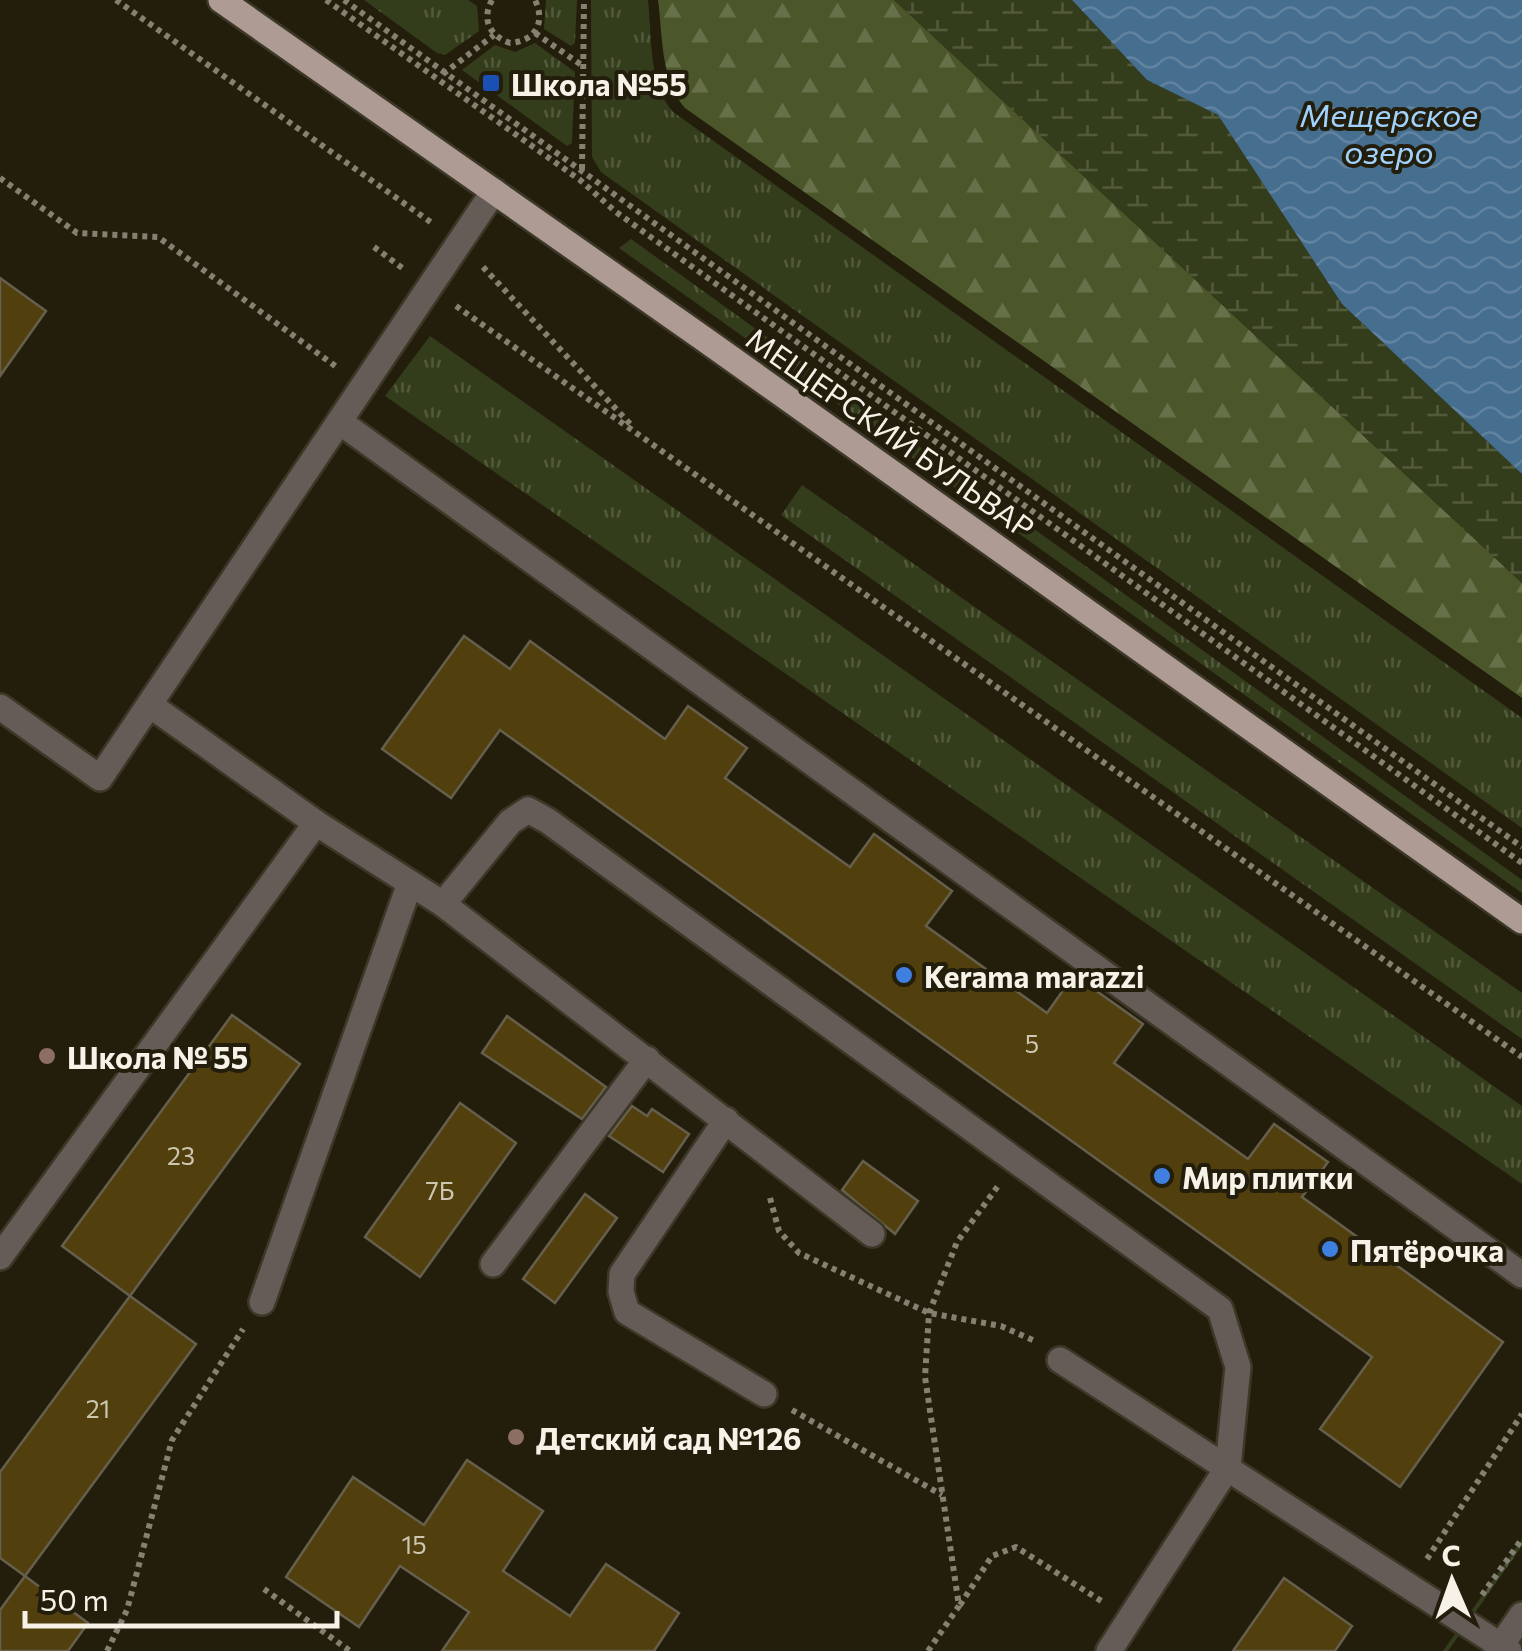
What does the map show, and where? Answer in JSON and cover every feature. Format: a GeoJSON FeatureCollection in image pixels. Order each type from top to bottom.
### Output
{"type":"FeatureCollection","features":[{"type":"Feature","properties":{"kind":"main road","name":"МЕЩЕРСКИЙ БУЛЬВАР"},"geometry":{"type":"LineString","coordinates":[[220,0],[1522,920]]}},
{"type":"Feature","properties":{"kind":"street"},"geometry":{"type":"LineString","coordinates":[[0,707],[100,778],[494,192]]}},
{"type":"Feature","properties":{"kind":"street"},"geometry":{"type":"LineString","coordinates":[[340,422],[1522,1275]]}},
{"type":"Feature","properties":{"kind":"street"},"geometry":{"type":"LineString","coordinates":[[150,705],[316,823],[443,904],[872,1234]]}},
{"type":"Feature","properties":{"kind":"street"},"geometry":{"type":"LineString","coordinates":[[443,904],[510,822],[528,810],[1220,1309],[1238,1367],[1228,1467],[1109,1651]]}},
{"type":"Feature","properties":{"kind":"street"},"geometry":{"type":"LineString","coordinates":[[0,1257],[316,823]]}},
{"type":"Feature","properties":{"kind":"street"},"geometry":{"type":"LineString","coordinates":[[262,1302],[410,883]]}},
{"type":"Feature","properties":{"kind":"street"},"geometry":{"type":"LineString","coordinates":[[493,1264],[647,1059]]}},
{"type":"Feature","properties":{"kind":"street"},"geometry":{"type":"LineString","coordinates":[[726,1120],[622,1274],[621,1292],[627,1312],[764,1394]]}},
{"type":"Feature","properties":{"kind":"street"},"geometry":{"type":"LineString","coordinates":[[1060,1360],[1410,1585],[1502,1649],[1522,1615]]}},
{"type":"Feature","properties":{"kind":"path"},"geometry":{"type":"LineString","coordinates":[[116,0],[459,243],[643,438]]}},
{"type":"Feature","properties":{"kind":"path"},"geometry":{"type":"LineString","coordinates":[[326,0],[582,170],[1522,848]]}},
{"type":"Feature","properties":{"kind":"path"},"geometry":{"type":"LineString","coordinates":[[344,0],[580,180],[616,212],[1522,863]]}},
{"type":"Feature","properties":{"kind":"path"},"geometry":{"type":"LineString","coordinates":[[490,1],[486,18],[494,35],[510,44],[534,33],[540,16],[535,0]]}},
{"type":"Feature","properties":{"kind":"path"},"geometry":{"type":"LineString","coordinates":[[580,180],[584,0]]}},
{"type":"Feature","properties":{"kind":"path"},"geometry":{"type":"LineString","coordinates":[[534,33],[584,66]]}},
{"type":"Feature","properties":{"kind":"path"},"geometry":{"type":"LineString","coordinates":[[441,75],[494,35]]}},
{"type":"Feature","properties":{"kind":"path"},"geometry":{"type":"LineString","coordinates":[[0,178],[77,233],[158,236],[364,386]]}},
{"type":"Feature","properties":{"kind":"path"},"geometry":{"type":"LineString","coordinates":[[430,288],[1522,1057]]}},
{"type":"Feature","properties":{"kind":"path"},"geometry":{"type":"LineString","coordinates":[[768,1152],[769,1195],[778,1231],[799,1253],[928,1313],[1000,1326],[1030,1338],[1060,1360]]}},
{"type":"Feature","properties":{"kind":"path"},"geometry":{"type":"LineString","coordinates":[[959,1606],[926,1377],[928,1313],[957,1242],[1016,1161]]}},
{"type":"Feature","properties":{"kind":"path"},"geometry":{"type":"LineString","coordinates":[[107,1651],[127,1610],[172,1440],[262,1302]]}},
{"type":"Feature","properties":{"kind":"path"},"geometry":{"type":"LineString","coordinates":[[764,1394],[943,1496]]}},
{"type":"Feature","properties":{"kind":"path"},"geometry":{"type":"LineString","coordinates":[[1410,1585],[1522,1414]]}},
{"type":"Feature","properties":{"kind":"path"},"geometry":{"type":"LineString","coordinates":[[928,1651],[992,1556],[1016,1547],[1130,1619]]}},
{"type":"Feature","properties":{"kind":"path"},"geometry":{"type":"LineString","coordinates":[[264,1590],[350,1651]]}},
{"type":"Feature","properties":{"kind":"green space"},"geometry":{"type":"Polygon","coordinates":[[[364,0],[468,0],[477,6],[479,31],[445,55],[437,53],[364,0]]]}},
{"type":"Feature","properties":{"kind":"green space"},"geometry":{"type":"Polygon","coordinates":[[[546,0],[577,0],[575,43],[571,46],[544,29],[546,0]]]}},
{"type":"Feature","properties":{"kind":"green space"},"geometry":{"type":"Polygon","coordinates":[[[591,0],[648,0],[655,74],[673,112],[1522,718],[1522,828],[601,172],[592,157],[591,0]]]}},
{"type":"Feature","properties":{"kind":"green space"},"geometry":{"type":"Polygon","coordinates":[[[658,0],[894,0],[1522,583],[1522,698],[685,108],[667,71],[658,0]]]}},
{"type":"Feature","properties":{"kind":"green space"},"geometry":{"type":"Polygon","coordinates":[[[894,0],[1072,0],[1147,80],[1218,115],[1342,304],[1522,474],[1522,583],[894,0]]]}},
{"type":"Feature","properties":{"kind":"green space"},"geometry":{"type":"Polygon","coordinates":[[[535,43],[575,72],[572,143],[567,146],[462,70],[495,45],[515,52],[535,43]]]}},
{"type":"Feature","properties":{"kind":"green space"},"geometry":{"type":"Polygon","coordinates":[[[631,239],[1522,880],[1522,893],[619,248],[631,239]]]}},
{"type":"Feature","properties":{"kind":"green space"},"geometry":{"type":"Polygon","coordinates":[[[430,336],[1522,1106],[1522,1184],[385,396],[430,336]]]}},
{"type":"Feature","properties":{"kind":"green space"},"geometry":{"type":"Polygon","coordinates":[[[802,485],[1522,993],[1522,1039],[781,515],[802,485]]]}},
{"type":"Feature","properties":{"kind":"green space"},"geometry":{"type":"Polygon","coordinates":[[[1522,1539],[1522,1546],[1448,1651],[1443,1651],[1522,1539]]]}},
{"type":"Feature","properties":{"kind":"water","name":"Мещерское озеро"},"geometry":{"type":"Polygon","coordinates":[[[1072,0],[1522,0],[1522,474],[1342,304],[1218,115],[1147,80],[1072,0]]]}},
{"type":"Feature","properties":{"kind":"building"},"geometry":{"type":"Polygon","coordinates":[[[0,278],[46,311],[0,376],[0,278]]]}},
{"type":"Feature","properties":{"kind":"building"},"geometry":{"type":"Polygon","coordinates":[[[464,636],[510,669],[530,641],[665,739],[688,706],[747,748],[725,778],[850,867],[874,834],[952,891],[926,926],[1047,1013],[1074,975],[1143,1024],[1114,1063],[1248,1159],[1274,1124],[1328,1162],[1302,1197],[1503,1342],[1400,1487],[1320,1429],[1372,1357],[500,730],[451,798],[382,749],[464,636]]]}},
{"type":"Feature","properties":{"kind":"building"},"geometry":{"type":"Polygon","coordinates":[[[232,1015],[300,1064],[130,1296],[62,1246],[232,1015]]]}},
{"type":"Feature","properties":{"kind":"building"},"geometry":{"type":"Polygon","coordinates":[[[507,1016],[606,1087],[582,1119],[482,1053],[507,1016]]]}},
{"type":"Feature","properties":{"kind":"building"},"geometry":{"type":"Polygon","coordinates":[[[460,1103],[516,1143],[420,1277],[365,1237],[460,1103]]]}},
{"type":"Feature","properties":{"kind":"building"},"geometry":{"type":"Polygon","coordinates":[[[632,1106],[647,1116],[652,1109],[689,1134],[663,1172],[609,1136],[632,1106]]]}},
{"type":"Feature","properties":{"kind":"building"},"geometry":{"type":"Polygon","coordinates":[[[863,1161],[918,1201],[895,1234],[842,1190],[863,1161]]]}},
{"type":"Feature","properties":{"kind":"building"},"geometry":{"type":"Polygon","coordinates":[[[585,1194],[617,1218],[555,1303],[523,1279],[585,1194]]]}},
{"type":"Feature","properties":{"kind":"building"},"geometry":{"type":"Polygon","coordinates":[[[130,1296],[196,1344],[25,1576],[0,1558],[0,1472],[130,1296]]]}},
{"type":"Feature","properties":{"kind":"building"},"geometry":{"type":"Polygon","coordinates":[[[467,1460],[543,1511],[503,1571],[570,1616],[606,1564],[679,1613],[654,1651],[442,1651],[469,1612],[400,1566],[359,1627],[286,1577],[353,1477],[424,1525],[467,1460]]]}},
{"type":"Feature","properties":{"kind":"building"},"geometry":{"type":"Polygon","coordinates":[[[25,1576],[88,1623],[68,1651],[0,1651],[0,1610],[25,1576]]]}},
{"type":"Feature","properties":{"kind":"building"},"geometry":{"type":"Polygon","coordinates":[[[1284,1578],[1352,1626],[1335,1651],[1233,1651],[1284,1578]]]}},
{"type":"Feature","properties":{"kind":"place","name":"Школа №55"},"geometry":{"type":"Point","coordinates":[491,83]}},
{"type":"Feature","properties":{"kind":"place","name":"Kerama marazzi"},"geometry":{"type":"Point","coordinates":[904,975]}},
{"type":"Feature","properties":{"kind":"place","name":"Школа № 55"},"geometry":{"type":"Point","coordinates":[47,1056]}},
{"type":"Feature","properties":{"kind":"place","name":"Мир плитки"},"geometry":{"type":"Point","coordinates":[1162,1176]}},
{"type":"Feature","properties":{"kind":"place","name":"Пятёрочка"},"geometry":{"type":"Point","coordinates":[1330,1249]}},
{"type":"Feature","properties":{"kind":"place","name":"Детский сад №126"},"geometry":{"type":"Point","coordinates":[516,1437]}}]}
